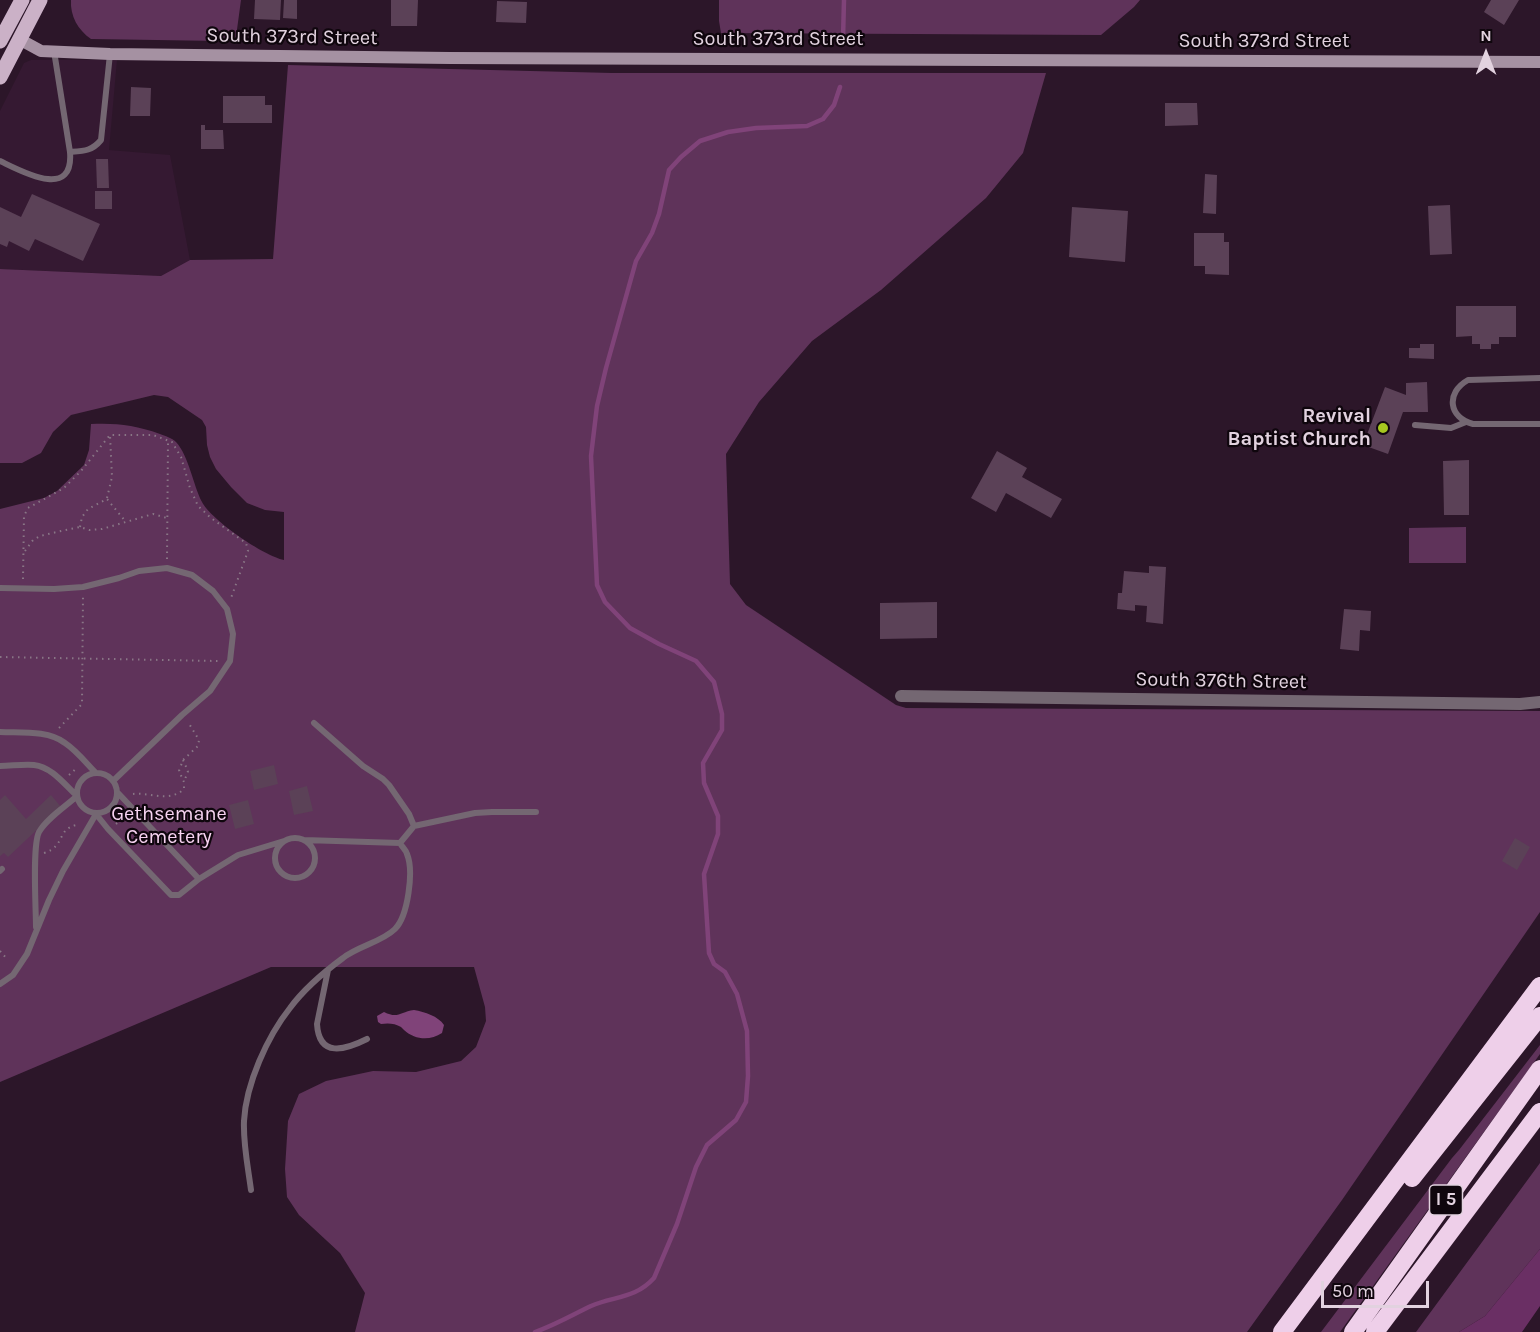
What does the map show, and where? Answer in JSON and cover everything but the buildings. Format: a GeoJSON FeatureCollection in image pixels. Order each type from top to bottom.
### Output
{"type":"FeatureCollection","features":[{"type":"Feature","properties":{"kind":"highway","name":"I 5"},"geometry":{"type":"LineString","coordinates":[[1282,1332],[1540,986]]}},
{"type":"Feature","properties":{"kind":"highway","name":"I 5"},"geometry":{"type":"LineString","coordinates":[[1352,1238],[1382,1215],[1540,1016]]}},
{"type":"Feature","properties":{"kind":"highway","name":"I 5"},"geometry":{"type":"LineString","coordinates":[[1353,1332],[1540,1069]]}},
{"type":"Feature","properties":{"kind":"highway","name":"I 5"},"geometry":{"type":"LineString","coordinates":[[1375,1332],[1540,1112]]}},
{"type":"Feature","properties":{"kind":"main road"},"geometry":{"type":"LineString","coordinates":[[0,41],[22,0]]}},
{"type":"Feature","properties":{"kind":"main road"},"geometry":{"type":"LineString","coordinates":[[0,77],[40,0]]}},
{"type":"Feature","properties":{"kind":"street","name":"South 373rd Street"},"geometry":{"type":"LineString","coordinates":[[19,39],[42,51],[110,54],[450,58],[1540,62]]}},
{"type":"Feature","properties":{"kind":"street","name":"South 376th Street"},"geometry":{"type":"LineString","coordinates":[[901,696],[1520,704],[1540,702]]}},
{"type":"Feature","properties":{"kind":"lane"},"geometry":{"type":"LineString","coordinates":[[0,161],[34,178],[47,180],[60,178],[68,171],[70,153],[54,51]]}},
{"type":"Feature","properties":{"kind":"lane"},"geometry":{"type":"LineString","coordinates":[[70,153],[95,147],[101,140],[110,54]]}},
{"type":"Feature","properties":{"kind":"lane"},"geometry":{"type":"LineString","coordinates":[[1540,378],[1468,380],[1461,384],[1453,397],[1455,412],[1466,422],[1473,424],[1540,424]]}},
{"type":"Feature","properties":{"kind":"lane"},"geometry":{"type":"LineString","coordinates":[[1415,425],[1451,428],[1466,422]]}},
{"type":"Feature","properties":{"kind":"lane"},"geometry":{"type":"LineString","coordinates":[[0,588],[54,590],[83,587],[139,571],[167,568],[192,575],[213,591],[227,609],[233,634],[230,661],[210,691],[113,781]]}},
{"type":"Feature","properties":{"kind":"lane"},"geometry":{"type":"LineString","coordinates":[[314,723],[363,766],[383,779],[394,791],[414,826]]}},
{"type":"Feature","properties":{"kind":"lane"},"geometry":{"type":"LineString","coordinates":[[0,732],[27,733],[60,739],[68,744],[96,773]]}},
{"type":"Feature","properties":{"kind":"lane"},"geometry":{"type":"LineString","coordinates":[[0,766],[43,767],[77,796]]}},
{"type":"Feature","properties":{"kind":"lane"},"geometry":{"type":"LineString","coordinates":[[118,793],[110,810],[96,814],[84,809],[77,796],[80,783],[90,774],[108,776],[118,793],[199,879]]}},
{"type":"Feature","properties":{"kind":"lane"},"geometry":{"type":"LineString","coordinates":[[36,932],[38,834],[44,824],[77,796]]}},
{"type":"Feature","properties":{"kind":"lane"},"geometry":{"type":"LineString","coordinates":[[400,843],[414,826],[475,813],[536,812]]}},
{"type":"Feature","properties":{"kind":"lane"},"geometry":{"type":"LineString","coordinates":[[96,814],[171,895],[180,895],[199,879],[238,855],[294,838],[400,843]]}},
{"type":"Feature","properties":{"kind":"lane"},"geometry":{"type":"LineString","coordinates":[[0,984],[13,975],[27,954],[63,871],[96,814]]}},
{"type":"Feature","properties":{"kind":"lane"},"geometry":{"type":"LineString","coordinates":[[284,841],[275,854],[276,865],[282,874],[297,878],[311,872],[316,857],[312,847],[304,840]]}},
{"type":"Feature","properties":{"kind":"lane"},"geometry":{"type":"LineString","coordinates":[[251,1190],[243,1124],[255,1073],[267,1045],[289,1008],[328,969],[355,950],[390,933],[400,923],[407,907],[409,870],[407,854],[400,843]]}},
{"type":"Feature","properties":{"kind":"lane"},"geometry":{"type":"LineString","coordinates":[[328,969],[317,1024],[320,1039],[325,1046],[334,1049],[351,1047],[367,1039]]}},
{"type":"Feature","properties":{"kind":"path"},"geometry":{"type":"LineString","coordinates":[[110,435],[153,435],[172,442],[181,457],[198,506],[246,543],[248,551],[227,609]]}},
{"type":"Feature","properties":{"kind":"path"},"geometry":{"type":"LineString","coordinates":[[80,527],[82,517],[88,509],[107,499],[112,477],[110,435]]}},
{"type":"Feature","properties":{"kind":"path"},"geometry":{"type":"LineString","coordinates":[[23,589],[24,516],[28,508],[64,488],[110,435]]}},
{"type":"Feature","properties":{"kind":"path"},"geometry":{"type":"LineString","coordinates":[[167,568],[168,440]]}},
{"type":"Feature","properties":{"kind":"path"},"geometry":{"type":"LineString","coordinates":[[107,499],[126,522]]}},
{"type":"Feature","properties":{"kind":"path"},"geometry":{"type":"LineString","coordinates":[[23,553],[33,540],[40,536],[80,527],[89,530],[102,529],[153,514],[167,518]]}},
{"type":"Feature","properties":{"kind":"path"},"geometry":{"type":"LineString","coordinates":[[50,736],[82,704],[83,587]]}},
{"type":"Feature","properties":{"kind":"path"},"geometry":{"type":"LineString","coordinates":[[0,657],[230,661]]}},
{"type":"Feature","properties":{"kind":"path"},"geometry":{"type":"LineString","coordinates":[[183,760],[188,771],[184,782]]}},
{"type":"Feature","properties":{"kind":"path"},"geometry":{"type":"LineString","coordinates":[[64,784],[73,771],[86,763]]}},
{"type":"Feature","properties":{"kind":"path"},"geometry":{"type":"LineString","coordinates":[[0,951],[9,960]]}},
{"type":"Feature","properties":{"kind":"shaded area"},"geometry":{"type":"Polygon","coordinates":[[[31,60],[117,60],[109,150],[170,155],[190,260],[161,276],[0,269],[0,111],[24,63],[31,60]]]}},
{"type":"Feature","properties":{"kind":"shaded area"},"geometry":{"type":"Polygon","coordinates":[[[414,1010],[438,1019],[444,1025],[442,1033],[428,1038],[418,1037],[396,1025],[378,1022],[377,1016],[384,1012],[396,1015],[414,1010]]]}},
{"type":"Feature","properties":{"kind":"shaded area"},"geometry":{"type":"Polygon","coordinates":[[[1540,1249],[1540,1306],[1522,1332],[1459,1332],[1485,1316],[1540,1249]]]}},
{"type":"Feature","properties":{"kind":"green space"},"geometry":{"type":"Polygon","coordinates":[[[71,0],[241,0],[236,37],[232,40],[221,41],[91,39],[76,22],[71,0]]]}},
{"type":"Feature","properties":{"kind":"green space"},"geometry":{"type":"Polygon","coordinates":[[[719,0],[1140,0],[1101,35],[721,33],[719,0]]]}},
{"type":"Feature","properties":{"kind":"green space","name":"Gethsemane Cemetery"},"geometry":{"type":"Polygon","coordinates":[[[288,65],[612,73],[1046,73],[1023,153],[986,198],[881,290],[812,341],[759,402],[726,454],[730,584],[746,605],[896,705],[906,708],[1540,711],[1540,912],[1342,1200],[1247,1332],[355,1332],[365,1293],[340,1253],[299,1215],[287,1197],[285,1169],[288,1121],[299,1094],[326,1081],[373,1071],[416,1072],[461,1061],[476,1047],[486,1021],[485,1007],[474,967],[271,967],[0,1082],[0,509],[44,498],[57,491],[84,465],[89,450],[91,424],[100,424],[142,428],[174,441],[184,455],[199,495],[207,509],[239,536],[264,552],[284,560],[284,512],[265,510],[247,503],[216,469],[210,457],[206,427],[202,420],[168,397],[154,395],[71,415],[53,432],[41,453],[22,463],[0,463],[0,269],[161,276],[190,260],[273,259],[288,65]]]}},
{"type":"Feature","properties":{"kind":"green space"},"geometry":{"type":"Polygon","coordinates":[[[1466,527],[1466,563],[1409,563],[1409,528],[1466,527]]]}},
{"type":"Feature","properties":{"kind":"green space"},"geometry":{"type":"Polygon","coordinates":[[[1540,1045],[1540,1054],[1340,1332],[1321,1332],[1452,1158],[1540,1045]]]}},
{"type":"Feature","properties":{"kind":"green space"},"geometry":{"type":"Polygon","coordinates":[[[1540,1163],[1540,1249],[1485,1316],[1459,1332],[1416,1332],[1540,1163]]]}},
{"type":"Feature","properties":{"kind":"waterway"},"geometry":{"type":"LineString","coordinates":[[843,39],[844,0]]}},
{"type":"Feature","properties":{"kind":"waterway"},"geometry":{"type":"LineString","coordinates":[[535,1332],[591,1306],[639,1290],[654,1278],[677,1224],[696,1167],[707,1145],[736,1120],[746,1102],[748,1076],[747,1031],[737,994],[725,972],[714,964],[709,953],[704,874],[718,834],[718,816],[704,783],[703,763],[722,730],[722,714],[714,682],[696,661],[630,628],[605,602],[597,585],[591,456],[597,406],[606,368],[636,261],[652,233],[659,214],[669,170],[700,141],[728,132],[756,128],[807,126],[823,119],[834,105],[840,87]]}},
{"type":"Feature","properties":{"kind":"place","name":"Revival Baptist Church"},"geometry":{"type":"Point","coordinates":[1383,428]}}]}
